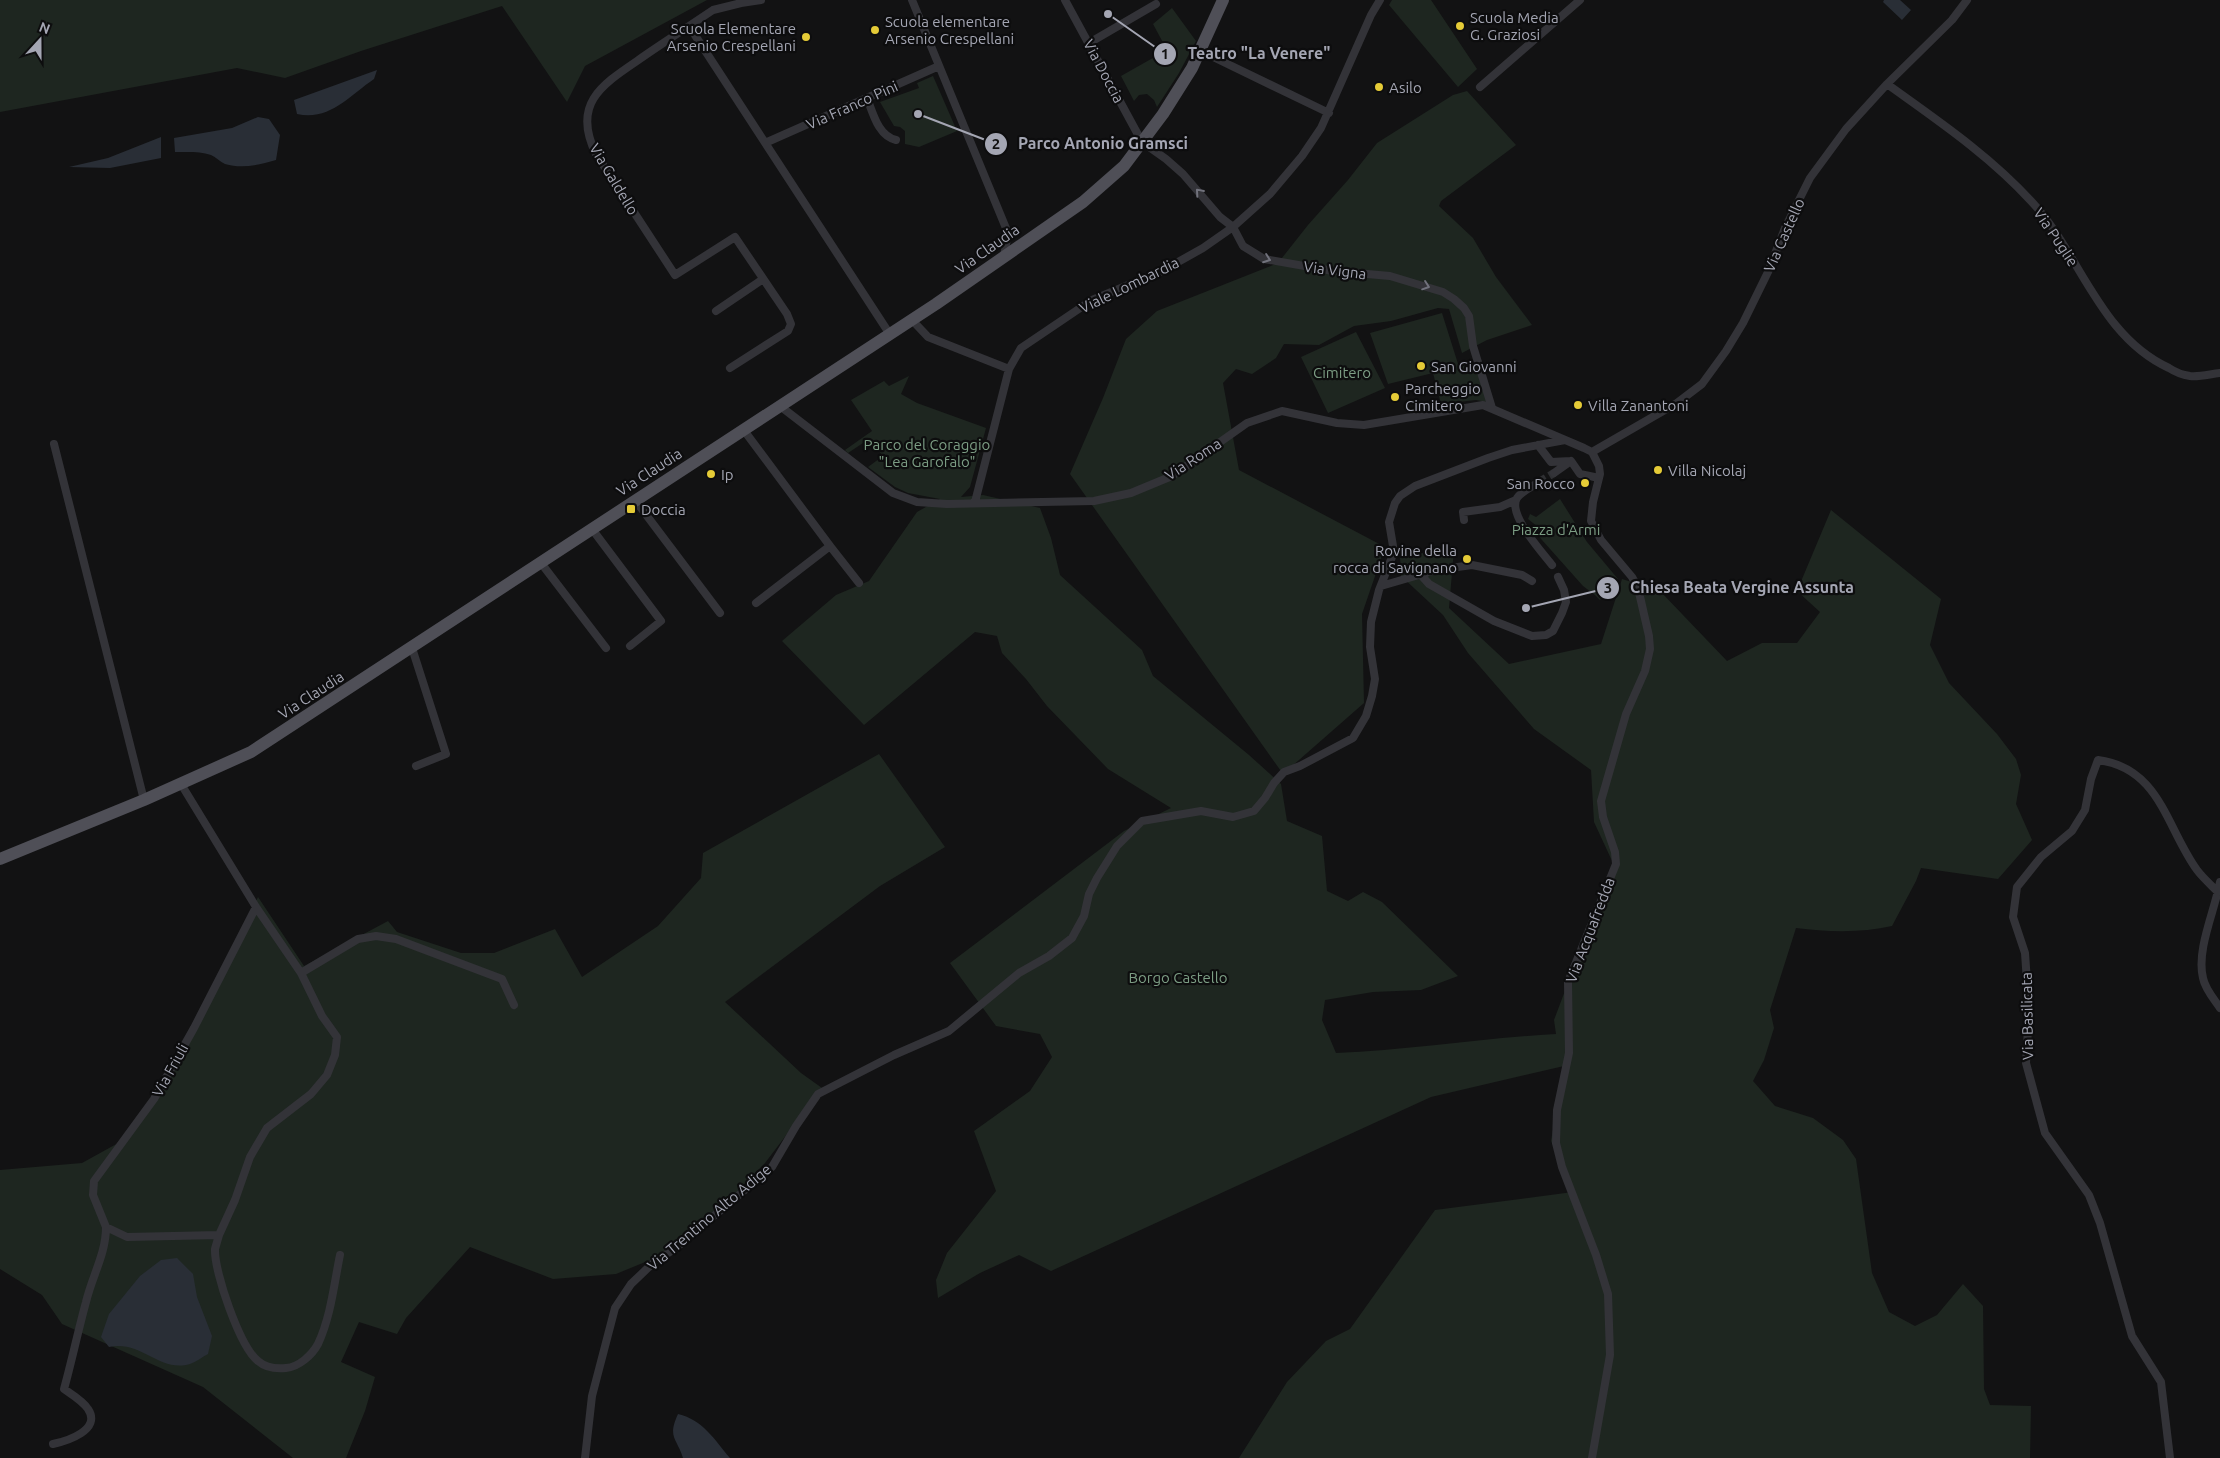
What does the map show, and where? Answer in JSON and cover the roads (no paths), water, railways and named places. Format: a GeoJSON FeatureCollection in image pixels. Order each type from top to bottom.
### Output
{"type":"FeatureCollection","features":[{"type":"Feature","properties":{"kind":"main road","name":"Via Claudia"},"geometry":{"type":"LineString","coordinates":[[0,859],[144,800],[251,752],[889,333],[912,320],[1083,202],[1124,166],[1142,142],[1192,68],[1223,0]]}},
{"type":"Feature","properties":{"kind":"street"},"geometry":{"type":"LineString","coordinates":[[761,0],[713,10],[689,26],[889,333]]}},
{"type":"Feature","properties":{"kind":"street"},"geometry":{"type":"LineString","coordinates":[[912,0],[1008,233],[1003,258]]}},
{"type":"Feature","properties":{"kind":"street","name":"Via Doccia"},"geometry":{"type":"LineString","coordinates":[[1065,0],[1142,142]]}},
{"type":"Feature","properties":{"kind":"street","name":"Viale Lombardia"},"geometry":{"type":"LineString","coordinates":[[975,502],[1009,369],[1021,348],[1092,300],[1162,271],[1202,248],[1233,227],[1270,194],[1302,156],[1329,113],[1371,15],[1380,0]]}},
{"type":"Feature","properties":{"kind":"street"},"geometry":{"type":"LineString","coordinates":[[1480,86],[1580,0]]}},
{"type":"Feature","properties":{"kind":"street","name":"Via Castello"},"geometry":{"type":"LineString","coordinates":[[1592,452],[1677,403],[1702,384],[1726,351],[1743,323],[1768,272],[1784,228],[1810,178],[1846,129],[1887,84],[1952,20],[1968,0]]}},
{"type":"Feature","properties":{"kind":"street"},"geometry":{"type":"LineString","coordinates":[[1089,43],[1156,4]]}},
{"type":"Feature","properties":{"kind":"street","name":"Via Galdello"},"geometry":{"type":"LineString","coordinates":[[689,26],[614,77],[597,92],[589,108],[586,124],[589,141],[596,154],[675,274],[735,237],[786,314],[791,324],[791,328],[788,331],[730,368]]}},
{"type":"Feature","properties":{"kind":"street"},"geometry":{"type":"LineString","coordinates":[[1207,54],[1329,113]]}},
{"type":"Feature","properties":{"kind":"street","name":"Via Franco Pini"},"geometry":{"type":"LineString","coordinates":[[765,143],[939,66]]}},
{"type":"Feature","properties":{"kind":"street","name":"Via Puglie"},"geometry":{"type":"LineString","coordinates":[[1887,84],[1972,146],[2048,218],[2099,304],[2137,348],[2162,366],[2188,376],[2220,373]]}},
{"type":"Feature","properties":{"kind":"street"},"geometry":{"type":"LineString","coordinates":[[867,98],[880,128],[886,135],[896,140]]}},
{"type":"Feature","properties":{"kind":"street","name":"Via Vigna"},"geometry":{"type":"LineString","coordinates":[[1142,142],[1177,169],[1220,217],[1233,227],[1244,246],[1264,259],[1333,271],[1390,276],[1443,292],[1464,308],[1469,316],[1474,346],[1492,408]]}},
{"type":"Feature","properties":{"kind":"street"},"geometry":{"type":"LineString","coordinates":[[1008,233],[1025,242]]}},
{"type":"Feature","properties":{"kind":"street"},"geometry":{"type":"LineString","coordinates":[[716,310],[763,279]]}},
{"type":"Feature","properties":{"kind":"street"},"geometry":{"type":"LineString","coordinates":[[912,320],[928,337],[1009,369]]}},
{"type":"Feature","properties":{"kind":"street","name":"Via Roma"},"geometry":{"type":"LineString","coordinates":[[780,406],[893,493],[917,502],[1094,501],[1131,493],[1172,476],[1247,423],[1282,411],[1337,423],[1364,425],[1473,405],[1483,405],[1592,452]]}},
{"type":"Feature","properties":{"kind":"street"},"geometry":{"type":"LineString","coordinates":[[743,429],[859,583]]}},
{"type":"Feature","properties":{"kind":"street","name":"Via Trentino Alto Adige"},"geometry":{"type":"LineString","coordinates":[[585,1458],[592,1396],[615,1308],[631,1284],[652,1263],[676,1248],[772,1168],[796,1126],[818,1094],[894,1055],[949,1031],[1019,973],[1049,956],[1072,938],[1084,916],[1089,894],[1097,878],[1117,846],[1142,821],[1201,812],[1234,817],[1254,811],[1284,772],[1300,766],[1353,738],[1366,716],[1372,696],[1375,679],[1370,647],[1370,622],[1394,552],[1389,522],[1391,512],[1400,496],[1415,486],[1488,458],[1565,440]]}},
{"type":"Feature","properties":{"kind":"street"},"geometry":{"type":"LineString","coordinates":[[54,444],[144,800]]}},
{"type":"Feature","properties":{"kind":"street"},"geometry":{"type":"LineString","coordinates":[[1538,445],[1551,462],[1571,461]]}},
{"type":"Feature","properties":{"kind":"street"},"geometry":{"type":"LineString","coordinates":[[1571,461],[1580,474],[1599,478],[1599,466],[1592,452]]}},
{"type":"Feature","properties":{"kind":"street"},"geometry":{"type":"LineString","coordinates":[[1554,473],[1571,461]]}},
{"type":"Feature","properties":{"kind":"street","name":"Via Acquafredda"},"geometry":{"type":"LineString","coordinates":[[1592,1458],[1610,1355],[1608,1294],[1593,1247],[1562,1167],[1556,1143],[1558,1110],[1569,1053],[1568,982],[1616,864],[1615,852],[1603,817],[1601,801],[1626,714],[1645,671],[1650,649],[1647,623],[1638,588],[1632,577],[1601,540],[1592,521],[1593,502],[1599,478]]}},
{"type":"Feature","properties":{"kind":"street"},"geometry":{"type":"LineString","coordinates":[[1540,482],[1521,494],[1516,500],[1514,507],[1516,516],[1552,566]]}},
{"type":"Feature","properties":{"kind":"street"},"geometry":{"type":"LineString","coordinates":[[635,500],[720,613]]}},
{"type":"Feature","properties":{"kind":"street"},"geometry":{"type":"LineString","coordinates":[[1464,520],[1463,512],[1500,507],[1516,500]]}},
{"type":"Feature","properties":{"kind":"street"},"geometry":{"type":"LineString","coordinates":[[592,529],[661,621],[630,646]]}},
{"type":"Feature","properties":{"kind":"street"},"geometry":{"type":"LineString","coordinates":[[756,603],[830,546]]}},
{"type":"Feature","properties":{"kind":"street"},"geometry":{"type":"LineString","coordinates":[[541,563],[606,648]]}},
{"type":"Feature","properties":{"kind":"street"},"geometry":{"type":"LineString","coordinates":[[1381,586],[1421,575],[1472,565],[1522,575],[1532,581]]}},
{"type":"Feature","properties":{"kind":"street"},"geometry":{"type":"LineString","coordinates":[[1421,575],[1429,584],[1494,621],[1532,636],[1546,635],[1553,631],[1562,613],[1566,602],[1564,590],[1558,577]]}},
{"type":"Feature","properties":{"kind":"street"},"geometry":{"type":"LineString","coordinates":[[412,648],[446,754],[416,766]]}},
{"type":"Feature","properties":{"kind":"street","name":"Via Basilicata"},"geometry":{"type":"LineString","coordinates":[[2170,1458],[2161,1382],[2132,1336],[2100,1223],[2089,1195],[2045,1133],[2026,1063],[2029,1011],[2026,953],[2013,917],[2017,887],[2022,879],[2041,857],[2072,831],[2085,810],[2091,780],[2098,760],[2116,762],[2133,772],[2158,797],[2197,870],[2218,892]]}},
{"type":"Feature","properties":{"kind":"street"},"geometry":{"type":"LineString","coordinates":[[181,784],[256,906],[301,973],[322,1016],[337,1037],[335,1055],[327,1075],[311,1094],[267,1128],[250,1156],[236,1200],[219,1235],[215,1250],[217,1265],[236,1326],[256,1360],[267,1367],[292,1368],[302,1363],[317,1345],[333,1294],[340,1255]]}},
{"type":"Feature","properties":{"kind":"street"},"geometry":{"type":"LineString","coordinates":[[2220,882],[2201,965],[2203,979],[2220,1008]]}},
{"type":"Feature","properties":{"kind":"street","name":"Via Friuli"},"geometry":{"type":"LineString","coordinates":[[106,1227],[93,1195],[94,1181],[154,1100],[194,1028],[256,906]]}},
{"type":"Feature","properties":{"kind":"street"},"geometry":{"type":"LineString","coordinates":[[301,973],[358,939],[376,936],[396,939],[502,979],[514,1005]]}},
{"type":"Feature","properties":{"kind":"street"},"geometry":{"type":"LineString","coordinates":[[53,1444],[76,1437],[88,1428],[91,1417],[88,1408],[64,1389],[78,1340],[86,1300],[106,1241],[106,1227],[127,1237],[219,1235]]}},
{"type":"Feature","properties":{"kind":"tunnel"},"geometry":{"type":"LineString","coordinates":[[1539,482],[1554,473]]}},
{"type":"Feature","properties":{"kind":"place","name":"Teatro \"La Venere\""},"geometry":{"type":"Point","coordinates":[1108,14]}},
{"type":"Feature","properties":{"kind":"place","name":"Scuola Media G. Graziosi"},"geometry":{"type":"Point","coordinates":[1460,26]}},
{"type":"Feature","properties":{"kind":"place","name":"Scuola elementare Arsenio Crespellani"},"geometry":{"type":"Point","coordinates":[875,30]}},
{"type":"Feature","properties":{"kind":"place","name":"Scuola Elementare Arsenio Crespellani"},"geometry":{"type":"Point","coordinates":[806,37]}},
{"type":"Feature","properties":{"kind":"place","name":"Asilo"},"geometry":{"type":"Point","coordinates":[1379,87]}},
{"type":"Feature","properties":{"kind":"place","name":"Parco Antonio Gramsci"},"geometry":{"type":"Point","coordinates":[918,114]}},
{"type":"Feature","properties":{"kind":"place","name":"San Giovanni"},"geometry":{"type":"Point","coordinates":[1421,366]}},
{"type":"Feature","properties":{"kind":"place","name":"Parcheggio Cimitero"},"geometry":{"type":"Point","coordinates":[1395,397]}},
{"type":"Feature","properties":{"kind":"place","name":"Villa Zanantoni"},"geometry":{"type":"Point","coordinates":[1578,405]}},
{"type":"Feature","properties":{"kind":"place","name":"Villa Nicolaj"},"geometry":{"type":"Point","coordinates":[1658,470]}},
{"type":"Feature","properties":{"kind":"place","name":"Ip"},"geometry":{"type":"Point","coordinates":[711,474]}},
{"type":"Feature","properties":{"kind":"place","name":"San Rocco"},"geometry":{"type":"Point","coordinates":[1585,483]}},
{"type":"Feature","properties":{"kind":"place","name":"Doccia"},"geometry":{"type":"Point","coordinates":[631,509]}},
{"type":"Feature","properties":{"kind":"place","name":"Rovine della rocca di Savignano"},"geometry":{"type":"Point","coordinates":[1467,559]}},
{"type":"Feature","properties":{"kind":"place","name":"Chiesa Beata Vergine Assunta"},"geometry":{"type":"Point","coordinates":[1526,608]}},
{"type":"Feature","properties":{"kind":"park label","name":"Cimitero"},"geometry":{"type":"Point","coordinates":[1342,372]}},
{"type":"Feature","properties":{"kind":"park label","name":"Parco del Coraggio \"Lea Garofalo\""},"geometry":{"type":"Point","coordinates":[927,452]}},
{"type":"Feature","properties":{"kind":"park label","name":"Piazza d'Armi"},"geometry":{"type":"Point","coordinates":[1556,529]}},
{"type":"Feature","properties":{"kind":"park label","name":"Borgo Castello"},"geometry":{"type":"Point","coordinates":[1178,977]}}]}
